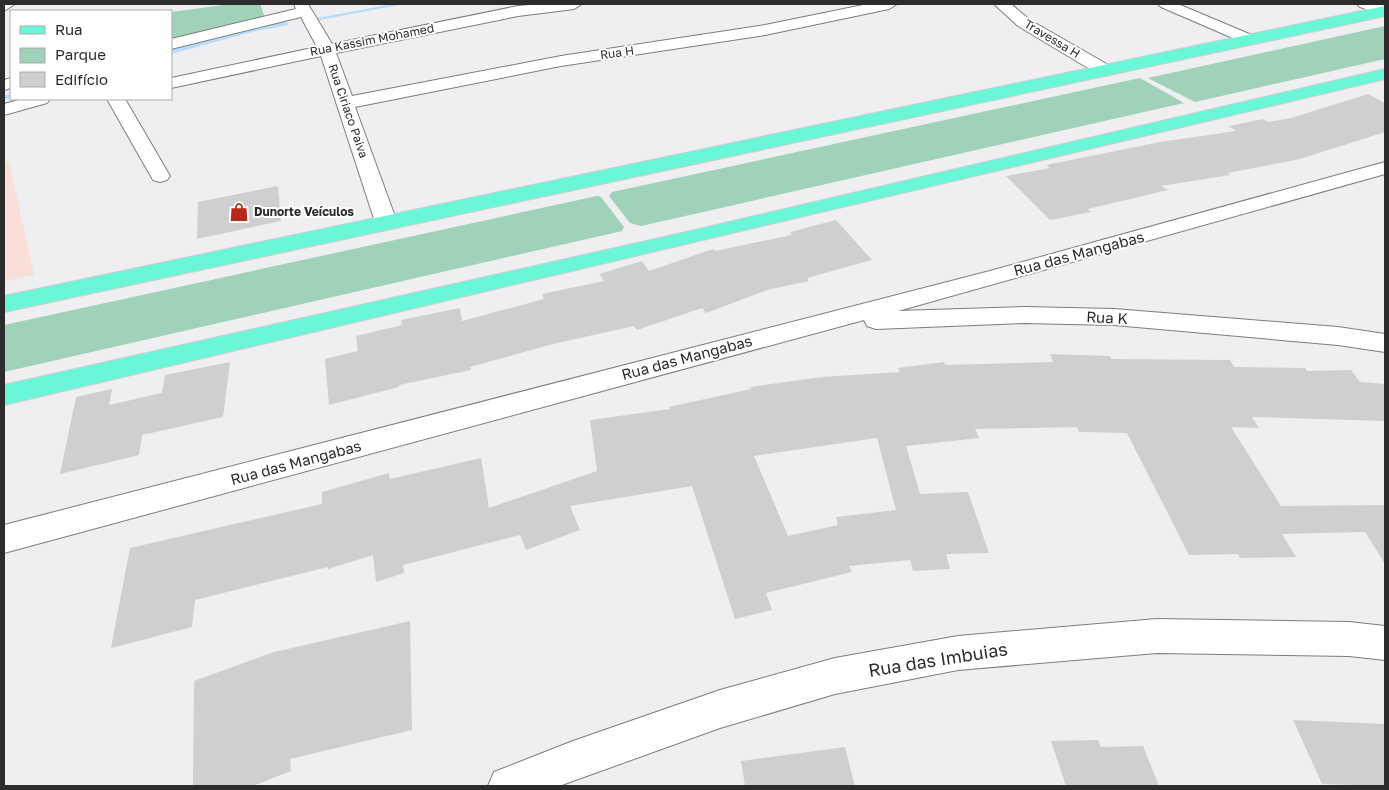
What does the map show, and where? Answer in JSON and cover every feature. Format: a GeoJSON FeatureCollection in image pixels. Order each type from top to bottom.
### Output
{"type":"FeatureCollection","features":[{"type":"Feature","properties":{"kind":"main road"},"geometry":{"type":"LineString","coordinates":[[4,304],[1385,11]]}},
{"type":"Feature","properties":{"kind":"main road"},"geometry":{"type":"LineString","coordinates":[[4,395],[682,240],[1385,74]]}},
{"type":"Feature","properties":{"kind":"street","name":"Rua Kassim Mohamed"},"geometry":{"type":"LineString","coordinates":[[172,83],[326,48],[518,11],[574,4]]}},
{"type":"Feature","properties":{"kind":"street"},"geometry":{"type":"LineString","coordinates":[[818,4],[836,15]]}},
{"type":"Feature","properties":{"kind":"street","name":"Rua H"},"geometry":{"type":"LineString","coordinates":[[346,103],[561,61],[746,33],[889,4]]}},
{"type":"Feature","properties":{"kind":"street","name":"Travessa H"},"geometry":{"type":"LineString","coordinates":[[1002,4],[1024,23],[1104,70]]}},
{"type":"Feature","properties":{"kind":"street"},"geometry":{"type":"LineString","coordinates":[[1166,4],[1248,39]]}},
{"type":"Feature","properties":{"kind":"street"},"geometry":{"type":"LineString","coordinates":[[1365,4],[1385,11]]}},
{"type":"Feature","properties":{"kind":"street","name":"Rua Ciriaco Paiva"},"geometry":{"type":"LineString","coordinates":[[302,8],[326,48],[386,222]]}},
{"type":"Feature","properties":{"kind":"street"},"geometry":{"type":"LineString","coordinates":[[172,44],[302,8]]}},
{"type":"Feature","properties":{"kind":"street"},"geometry":{"type":"LineString","coordinates":[[4,110],[38,100]]}},
{"type":"Feature","properties":{"kind":"street"},"geometry":{"type":"LineString","coordinates":[[117,100],[160,176]]}},
{"type":"Feature","properties":{"kind":"street","name":"Rua das Mangabas"},"geometry":{"type":"LineString","coordinates":[[4,539],[828,321],[1380,172]]}},
{"type":"Feature","properties":{"kind":"street","name":"Rua K"},"geometry":{"type":"LineString","coordinates":[[828,321],[1024,315],[1114,317],[1338,336],[1385,343]]}},
{"type":"Feature","properties":{"kind":"street","name":"Rua das Imbuias"},"geometry":{"type":"LineString","coordinates":[[508,786],[573,760],[720,709],[836,676],[958,653],[1157,636],[1349,639],[1385,643]]}},
{"type":"Feature","properties":{"kind":"shaded area"},"geometry":{"type":"Polygon","coordinates":[[[9,161],[34,275],[4,281],[4,162],[9,161]]]}},
{"type":"Feature","properties":{"kind":"green space"},"geometry":{"type":"Polygon","coordinates":[[[231,4],[260,4],[266,21],[172,39],[172,12],[231,4]]]}},
{"type":"Feature","properties":{"kind":"green space"},"geometry":{"type":"Polygon","coordinates":[[[1385,26],[1385,59],[1195,102],[1148,78],[1385,26]]]}},
{"type":"Feature","properties":{"kind":"green space"},"geometry":{"type":"Polygon","coordinates":[[[1140,78],[1184,103],[641,226],[630,223],[609,196],[612,192],[1140,78]]]}},
{"type":"Feature","properties":{"kind":"green space"},"geometry":{"type":"Polygon","coordinates":[[[597,196],[601,197],[624,227],[622,231],[4,372],[4,325],[597,196]]]}},
{"type":"Feature","properties":{"kind":"building"},"geometry":{"type":"Polygon","coordinates":[[[1368,94],[1385,103],[1385,132],[1300,159],[1228,173],[1230,175],[1161,186],[1168,190],[1088,209],[1091,212],[1050,220],[1006,176],[1050,168],[1046,165],[1160,142],[1236,131],[1229,126],[1263,119],[1268,122],[1291,118],[1368,94]]]}},
{"type":"Feature","properties":{"kind":"building","name":"Dunorte Veículos"},"geometry":{"type":"Polygon","coordinates":[[[278,186],[281,221],[197,239],[198,202],[278,186]]]}},
{"type":"Feature","properties":{"kind":"building"},"geometry":{"type":"Polygon","coordinates":[[[836,220],[872,260],[807,278],[809,281],[767,290],[706,313],[702,308],[637,330],[634,326],[553,344],[470,367],[471,370],[399,385],[399,387],[329,405],[325,359],[358,351],[356,336],[402,325],[401,320],[460,308],[462,321],[544,299],[542,294],[604,281],[599,274],[642,261],[649,271],[713,249],[715,251],[792,235],[790,232],[836,220]]]}},
{"type":"Feature","properties":{"kind":"building"},"geometry":{"type":"Polygon","coordinates":[[[1050,354],[1110,356],[1111,359],[1230,360],[1234,367],[1305,368],[1307,371],[1351,370],[1360,382],[1385,384],[1385,421],[1252,417],[1259,428],[1231,427],[1281,506],[1385,505],[1385,564],[1365,532],[1282,534],[1296,557],[1240,558],[1238,554],[1189,555],[1127,433],[1079,432],[1077,427],[975,429],[979,438],[906,446],[920,494],[968,492],[989,553],[946,554],[950,569],[913,571],[910,560],[849,566],[852,572],[766,593],[772,610],[735,619],[692,486],[570,506],[580,530],[526,550],[520,535],[403,565],[404,573],[376,582],[373,555],[328,569],[328,567],[195,600],[192,627],[111,648],[130,548],[322,504],[322,492],[389,473],[390,479],[481,458],[489,508],[597,471],[590,420],[670,409],[669,407],[751,389],[750,387],[822,377],[900,372],[898,368],[944,362],[945,365],[1053,362],[1050,354]],[[877,438],[754,456],[788,536],[838,525],[836,517],[896,510],[877,438]]]}},
{"type":"Feature","properties":{"kind":"building"},"geometry":{"type":"Polygon","coordinates":[[[230,362],[223,417],[142,435],[139,455],[60,474],[76,397],[112,389],[109,405],[162,393],[165,375],[230,362]]]}},
{"type":"Feature","properties":{"kind":"building"},"geometry":{"type":"Polygon","coordinates":[[[410,621],[412,730],[290,759],[291,771],[253,786],[193,786],[194,681],[274,652],[410,621]]]}},
{"type":"Feature","properties":{"kind":"building"},"geometry":{"type":"Polygon","coordinates":[[[1293,720],[1385,724],[1385,786],[1322,784],[1293,720]]]}},
{"type":"Feature","properties":{"kind":"building"},"geometry":{"type":"Polygon","coordinates":[[[1098,740],[1101,747],[1143,746],[1159,786],[1066,786],[1051,741],[1098,740]]]}},
{"type":"Feature","properties":{"kind":"building"},"geometry":{"type":"Polygon","coordinates":[[[845,747],[855,786],[745,786],[741,761],[845,747]]]}},
{"type":"Feature","properties":{"kind":"waterway"},"geometry":{"type":"LineString","coordinates":[[320,18],[401,4]]}},
{"type":"Feature","properties":{"kind":"waterway"},"geometry":{"type":"LineString","coordinates":[[172,52],[251,30],[286,24]]}},
{"type":"Feature","properties":{"kind":"waterway"},"geometry":{"type":"LineString","coordinates":[[4,97],[10,96]]}},
{"type":"Feature","properties":{"kind":"place","name":"Dunorte Veículos"},"geometry":{"type":"Point","coordinates":[239,212]}}]}
